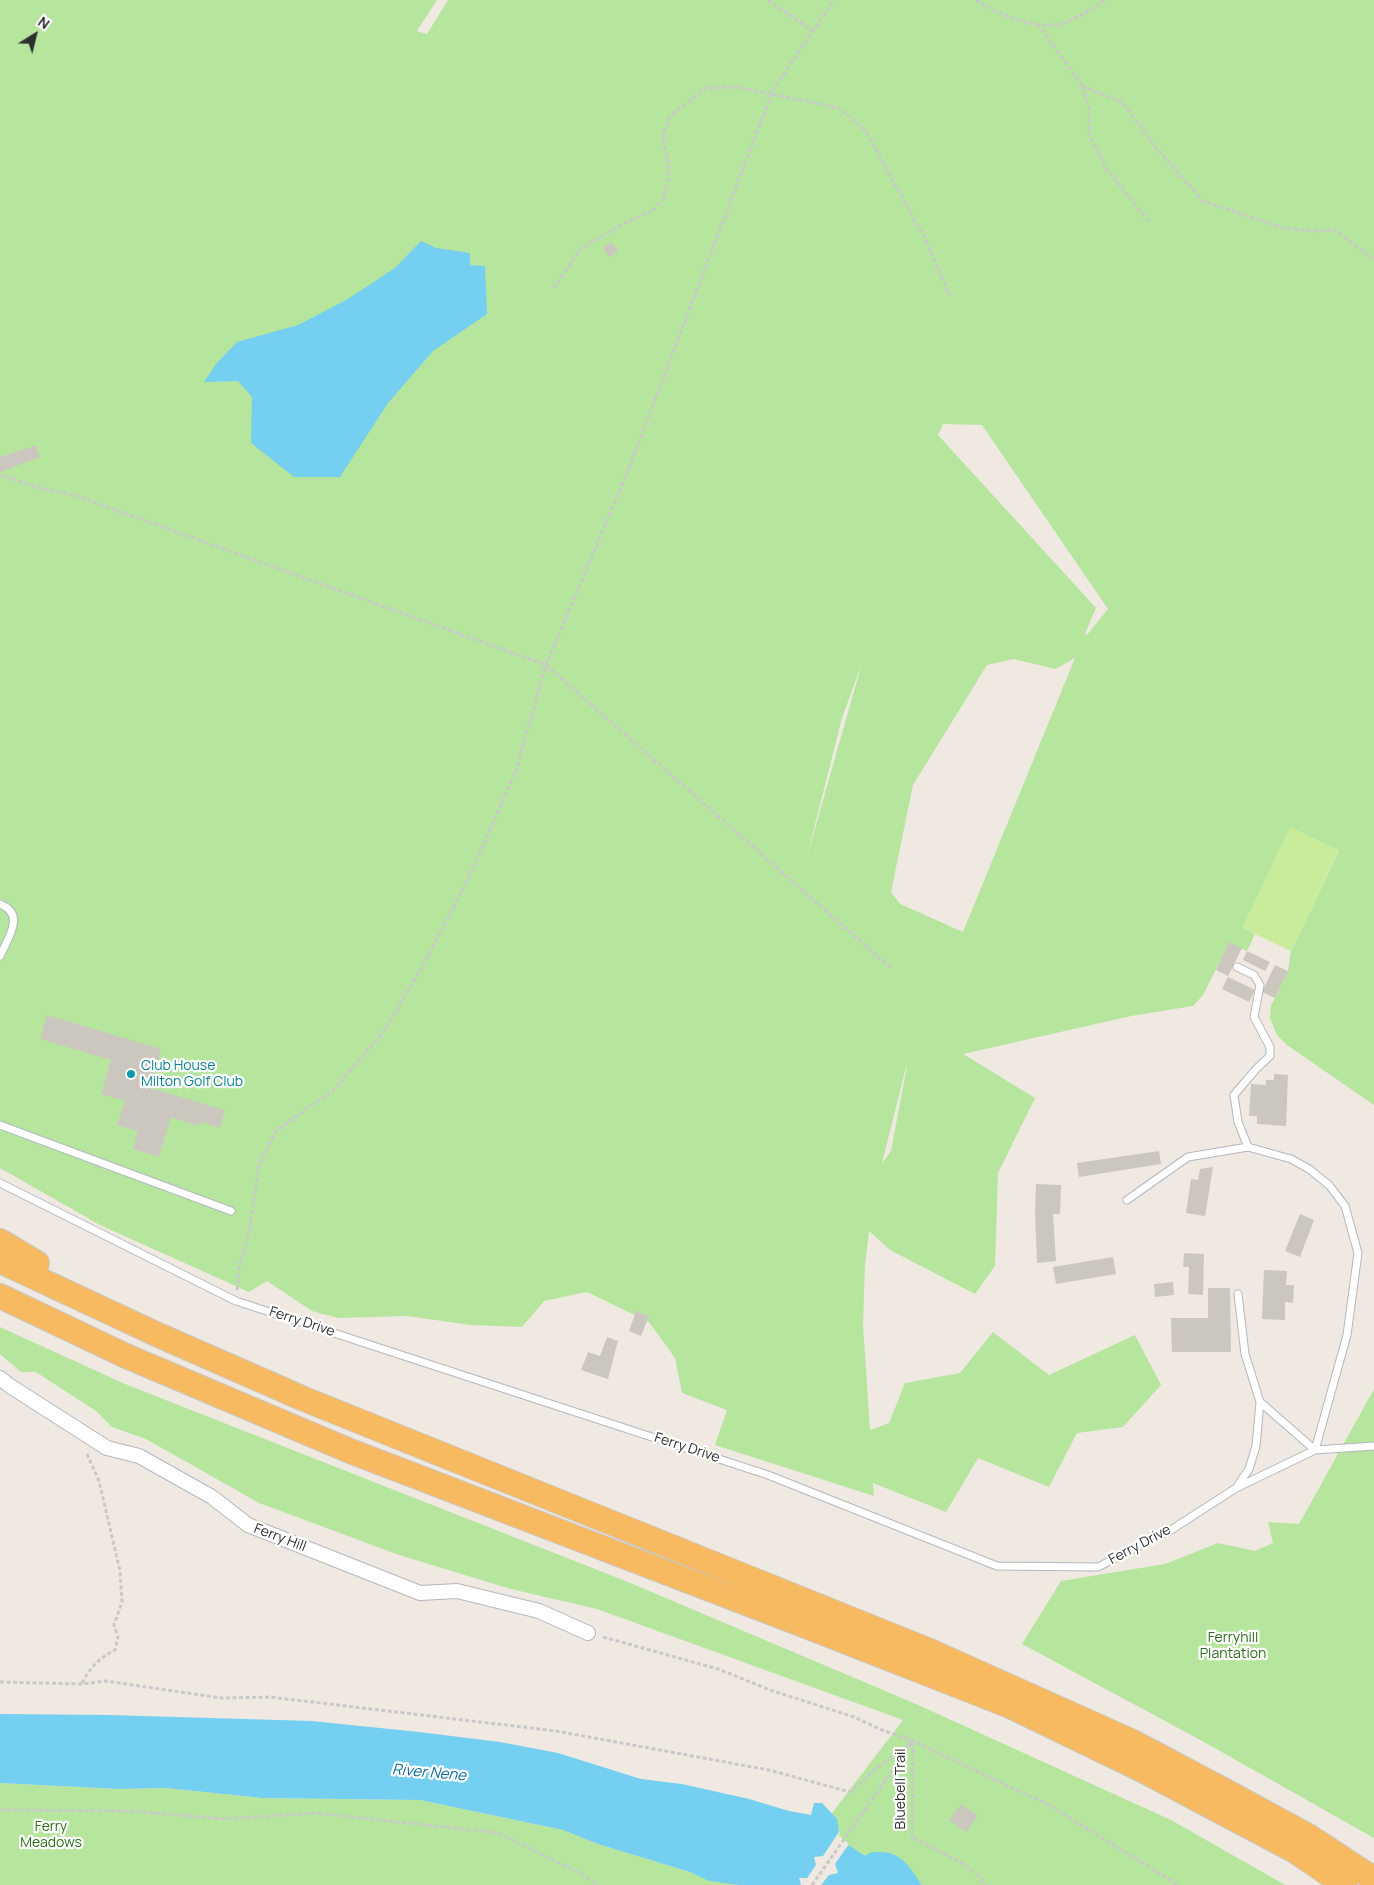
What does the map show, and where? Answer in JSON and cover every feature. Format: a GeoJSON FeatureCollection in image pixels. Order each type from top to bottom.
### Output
{"type":"FeatureCollection","features":[{"type":"Feature","properties":{"kind":"highway"},"geometry":{"type":"LineString","coordinates":[[0,1241],[156,1334]]}},
{"type":"Feature","properties":{"kind":"highway"},"geometry":{"type":"LineString","coordinates":[[0,1261],[156,1334],[304,1399],[939,1655],[1133,1742],[1310,1837],[1374,1879]]}},
{"type":"Feature","properties":{"kind":"highway"},"geometry":{"type":"LineString","coordinates":[[0,1296],[126,1356]]}},
{"type":"Feature","properties":{"kind":"highway"},"geometry":{"type":"LineString","coordinates":[[0,1307],[126,1356],[350,1451],[1010,1706],[1142,1770],[1295,1851],[1345,1885]]}},
{"type":"Feature","properties":{"kind":"street","name":"Ferry Hill"},"geometry":{"type":"LineString","coordinates":[[0,1378],[107,1448],[139,1456],[212,1497],[248,1525],[420,1593],[457,1591],[539,1611],[588,1633]]}},
{"type":"Feature","properties":{"kind":"lane"},"geometry":{"type":"LineString","coordinates":[[0,904],[12,911],[14,923],[0,956]]}},
{"type":"Feature","properties":{"kind":"lane"},"geometry":{"type":"LineString","coordinates":[[1237,967],[1254,975],[1260,985],[1254,1017],[1270,1047],[1270,1056],[1234,1095],[1238,1122],[1248,1147]]}},
{"type":"Feature","properties":{"kind":"lane"},"geometry":{"type":"LineString","coordinates":[[0,1125],[231,1211]]}},
{"type":"Feature","properties":{"kind":"lane"},"geometry":{"type":"LineString","coordinates":[[1126,1200],[1188,1157],[1248,1147],[1291,1159],[1309,1169],[1329,1185],[1345,1206],[1358,1253],[1347,1335],[1315,1450],[1260,1402]]}},
{"type":"Feature","properties":{"kind":"lane","name":"Ferry Drive"},"geometry":{"type":"LineString","coordinates":[[0,1183],[236,1301],[768,1475],[997,1566],[1098,1568],[1171,1530],[1236,1488],[1315,1450],[1374,1446]]}},
{"type":"Feature","properties":{"kind":"lane"},"geometry":{"type":"LineString","coordinates":[[1236,1488],[1249,1469],[1256,1446],[1260,1402],[1245,1354],[1238,1294]]}},
{"type":"Feature","properties":{"kind":"path"},"geometry":{"type":"LineString","coordinates":[[768,0],[813,31]]}},
{"type":"Feature","properties":{"kind":"path"},"geometry":{"type":"LineString","coordinates":[[236,1301],[240,1264],[250,1228],[259,1163],[276,1131],[333,1090],[383,1033],[430,953],[470,875],[516,770],[546,665],[627,473],[772,94],[834,0]]}},
{"type":"Feature","properties":{"kind":"path"},"geometry":{"type":"LineString","coordinates":[[976,0],[991,10],[1030,24],[1060,24],[1097,7],[1105,0]]}},
{"type":"Feature","properties":{"kind":"path"},"geometry":{"type":"LineString","coordinates":[[1038,24],[1082,86],[1089,108],[1089,135],[1106,168],[1148,221]]}},
{"type":"Feature","properties":{"kind":"path"},"geometry":{"type":"LineString","coordinates":[[1082,86],[1122,102],[1158,149],[1203,200],[1283,228],[1313,231],[1334,230],[1374,259]]}},
{"type":"Feature","properties":{"kind":"path"},"geometry":{"type":"LineString","coordinates":[[554,288],[580,249],[626,222],[653,211],[664,198],[669,166],[662,136],[670,116],[706,88],[737,87],[839,108],[866,131],[926,241],[950,296]]}},
{"type":"Feature","properties":{"kind":"path"},"geometry":{"type":"LineString","coordinates":[[0,476],[43,489],[74,495],[546,665],[891,968]]}},
{"type":"Feature","properties":{"kind":"path"},"geometry":{"type":"LineString","coordinates":[[82,1684],[89,1670],[103,1656],[115,1650],[118,1637],[114,1625],[122,1602],[120,1571],[100,1481]]}},
{"type":"Feature","properties":{"kind":"path"},"geometry":{"type":"LineString","coordinates":[[588,1633],[718,1669],[770,1690],[854,1717],[913,1742],[1049,1805],[1178,1885]]}},
{"type":"Feature","properties":{"kind":"path"},"geometry":{"type":"LineString","coordinates":[[0,1682],[82,1684],[106,1681],[221,1698],[270,1697],[556,1731],[769,1770],[850,1792],[872,1772],[913,1742]]}},
{"type":"Feature","properties":{"kind":"path","name":"Bluebell Trail"},"geometry":{"type":"LineString","coordinates":[[812,1885],[913,1742]]}},
{"type":"Feature","properties":{"kind":"path","name":"Bluebell Trail"},"geometry":{"type":"LineString","coordinates":[[913,1742],[912,1837],[967,1866],[987,1885]]}},
{"type":"Feature","properties":{"kind":"path"},"geometry":{"type":"LineString","coordinates":[[0,1810],[130,1811],[224,1819],[316,1813],[499,1834],[582,1874],[598,1885]]}},
{"type":"Feature","properties":{"kind":"green space"},"geometry":{"type":"Polygon","coordinates":[[[0,0],[437,0],[417,31],[427,34],[448,0],[1374,0],[1374,1105],[1287,1045],[1277,1035],[1270,1018],[1271,1006],[1288,971],[1291,951],[1339,851],[1242,927],[1255,934],[1247,951],[1229,943],[1203,995],[1193,1006],[1131,1016],[963,1054],[1035,1098],[998,1173],[995,1266],[975,1294],[890,1250],[869,1231],[865,1265],[863,1325],[870,1430],[889,1423],[905,1383],[960,1373],[993,1332],[1049,1375],[1135,1335],[1161,1385],[1123,1427],[1077,1433],[1049,1487],[978,1458],[946,1512],[873,1483],[874,1496],[715,1445],[727,1410],[682,1393],[675,1358],[649,1322],[587,1292],[544,1301],[522,1327],[471,1325],[407,1316],[338,1318],[312,1311],[267,1281],[249,1292],[100,1225],[0,1168],[0,0]],[[943,424],[938,435],[1096,608],[1085,634],[1087,635],[1108,609],[982,425],[943,424]],[[1075,658],[1055,669],[1014,659],[987,665],[913,785],[891,892],[900,904],[963,932],[1075,658]],[[862,663],[842,718],[806,860],[862,663]],[[906,1067],[882,1163],[891,1151],[906,1067]]]}},
{"type":"Feature","properties":{"kind":"green space"},"geometry":{"type":"Polygon","coordinates":[[[1290,827],[1339,850],[1291,951],[1242,928],[1290,827]]]}},
{"type":"Feature","properties":{"kind":"green space"},"geometry":{"type":"Polygon","coordinates":[[[0,1327],[125,1384],[628,1582],[916,1704],[1171,1820],[1285,1885],[777,1885],[903,1720],[597,1609],[511,1589],[399,1555],[259,1503],[146,1439],[112,1427],[96,1411],[36,1372],[21,1372],[0,1354],[0,1327]]]}},
{"type":"Feature","properties":{"kind":"green space","name":"Ferryhill Plantation"},"geometry":{"type":"Polygon","coordinates":[[[1374,1389],[1374,1838],[1204,1742],[1022,1644],[1061,1581],[1165,1564],[1218,1543],[1255,1551],[1273,1543],[1268,1522],[1299,1524],[1374,1389]]]}},
{"type":"Feature","properties":{"kind":"green space","name":"Ferry Meadows"},"geometry":{"type":"Polygon","coordinates":[[[0,1783],[118,1789],[166,1788],[262,1798],[420,1800],[563,1830],[598,1844],[690,1872],[709,1880],[740,1885],[0,1885],[0,1783]]]}},
{"type":"Feature","properties":{"kind":"water"},"geometry":{"type":"Polygon","coordinates":[[[421,241],[436,248],[470,253],[470,265],[485,266],[487,314],[433,351],[388,403],[340,477],[294,477],[251,443],[252,397],[238,381],[204,382],[216,364],[237,342],[298,325],[348,299],[395,268],[421,241]]]}},
{"type":"Feature","properties":{"kind":"water","name":"River Nene"},"geometry":{"type":"Polygon","coordinates":[[[0,1714],[312,1721],[500,1742],[558,1753],[641,1779],[682,1784],[749,1799],[789,1811],[811,1815],[814,1803],[822,1803],[837,1819],[839,1832],[836,1837],[865,1856],[875,1852],[888,1853],[900,1858],[922,1885],[740,1885],[709,1881],[690,1872],[598,1844],[563,1830],[420,1800],[262,1798],[166,1788],[118,1789],[0,1783],[0,1714]]]}},
{"type":"Feature","properties":{"kind":"pier"},"geometry":{"type":"Polygon","coordinates":[[[841,1829],[839,1836],[849,1844],[835,1864],[838,1873],[829,1875],[821,1885],[801,1885],[799,1878],[807,1878],[816,1865],[814,1857],[823,1856],[841,1829]]]}},
{"type":"Feature","properties":{"kind":"building"},"geometry":{"type":"Polygon","coordinates":[[[612,242],[618,252],[609,257],[603,247],[612,242]]]}},
{"type":"Feature","properties":{"kind":"building"},"geometry":{"type":"Polygon","coordinates":[[[36,445],[40,457],[0,472],[0,457],[36,445]]]}},
{"type":"Feature","properties":{"kind":"building"},"geometry":{"type":"Polygon","coordinates":[[[1229,942],[1242,948],[1228,976],[1216,970],[1229,942]]]}},
{"type":"Feature","properties":{"kind":"building"},"geometry":{"type":"Polygon","coordinates":[[[1247,951],[1270,962],[1265,971],[1243,960],[1247,951]]]}},
{"type":"Feature","properties":{"kind":"building"},"geometry":{"type":"Polygon","coordinates":[[[1275,965],[1288,971],[1275,998],[1262,992],[1275,965]]]}},
{"type":"Feature","properties":{"kind":"building"},"geometry":{"type":"Polygon","coordinates":[[[1228,977],[1255,990],[1249,1002],[1222,989],[1228,977]]]}},
{"type":"Feature","properties":{"kind":"building","name":"Club House Milton Golf Club"},"geometry":{"type":"Polygon","coordinates":[[[47,1015],[161,1049],[150,1088],[225,1110],[220,1128],[200,1122],[199,1126],[171,1117],[159,1157],[133,1149],[138,1131],[117,1125],[125,1101],[101,1094],[111,1060],[40,1039],[47,1015]]]}},
{"type":"Feature","properties":{"kind":"building"},"geometry":{"type":"Polygon","coordinates":[[[1274,1074],[1288,1075],[1286,1126],[1257,1124],[1257,1116],[1249,1116],[1251,1084],[1266,1085],[1266,1080],[1274,1080],[1274,1074]]]}},
{"type":"Feature","properties":{"kind":"building"},"geometry":{"type":"Polygon","coordinates":[[[1159,1151],[1161,1164],[1079,1177],[1077,1163],[1159,1151]]]}},
{"type":"Feature","properties":{"kind":"building"},"geometry":{"type":"Polygon","coordinates":[[[1213,1167],[1205,1216],[1186,1213],[1191,1179],[1198,1180],[1200,1169],[1213,1167]]]}},
{"type":"Feature","properties":{"kind":"building"},"geometry":{"type":"Polygon","coordinates":[[[1036,1184],[1061,1185],[1060,1214],[1053,1214],[1056,1261],[1037,1263],[1036,1184]]]}},
{"type":"Feature","properties":{"kind":"building"},"geometry":{"type":"Polygon","coordinates":[[[1300,1214],[1314,1220],[1300,1257],[1285,1251],[1300,1214]]]}},
{"type":"Feature","properties":{"kind":"building"},"geometry":{"type":"Polygon","coordinates":[[[1184,1253],[1204,1254],[1203,1295],[1188,1294],[1189,1267],[1183,1267],[1184,1253]]]}},
{"type":"Feature","properties":{"kind":"building"},"geometry":{"type":"Polygon","coordinates":[[[1113,1257],[1116,1274],[1056,1284],[1053,1267],[1113,1257]]]}},
{"type":"Feature","properties":{"kind":"building"},"geometry":{"type":"Polygon","coordinates":[[[1264,1270],[1287,1271],[1286,1285],[1294,1285],[1293,1303],[1285,1302],[1285,1320],[1262,1319],[1264,1270]]]}},
{"type":"Feature","properties":{"kind":"building"},"geometry":{"type":"Polygon","coordinates":[[[1173,1282],[1174,1295],[1155,1297],[1154,1284],[1173,1282]]]}},
{"type":"Feature","properties":{"kind":"building"},"geometry":{"type":"Polygon","coordinates":[[[1208,1288],[1230,1288],[1231,1352],[1172,1352],[1171,1318],[1208,1318],[1208,1288]]]}},
{"type":"Feature","properties":{"kind":"building"},"geometry":{"type":"Polygon","coordinates":[[[636,1311],[649,1316],[641,1336],[629,1331],[636,1311]]]}},
{"type":"Feature","properties":{"kind":"building"},"geometry":{"type":"Polygon","coordinates":[[[607,1337],[618,1341],[608,1379],[581,1370],[588,1352],[600,1356],[607,1337]]]}},
{"type":"Feature","properties":{"kind":"building"},"geometry":{"type":"Polygon","coordinates":[[[961,1804],[978,1815],[966,1832],[949,1820],[961,1804]]]}},
{"type":"Feature","properties":{"kind":"place","name":"Club House Milton Golf Club"},"geometry":{"type":"Point","coordinates":[131,1074]}}]}
